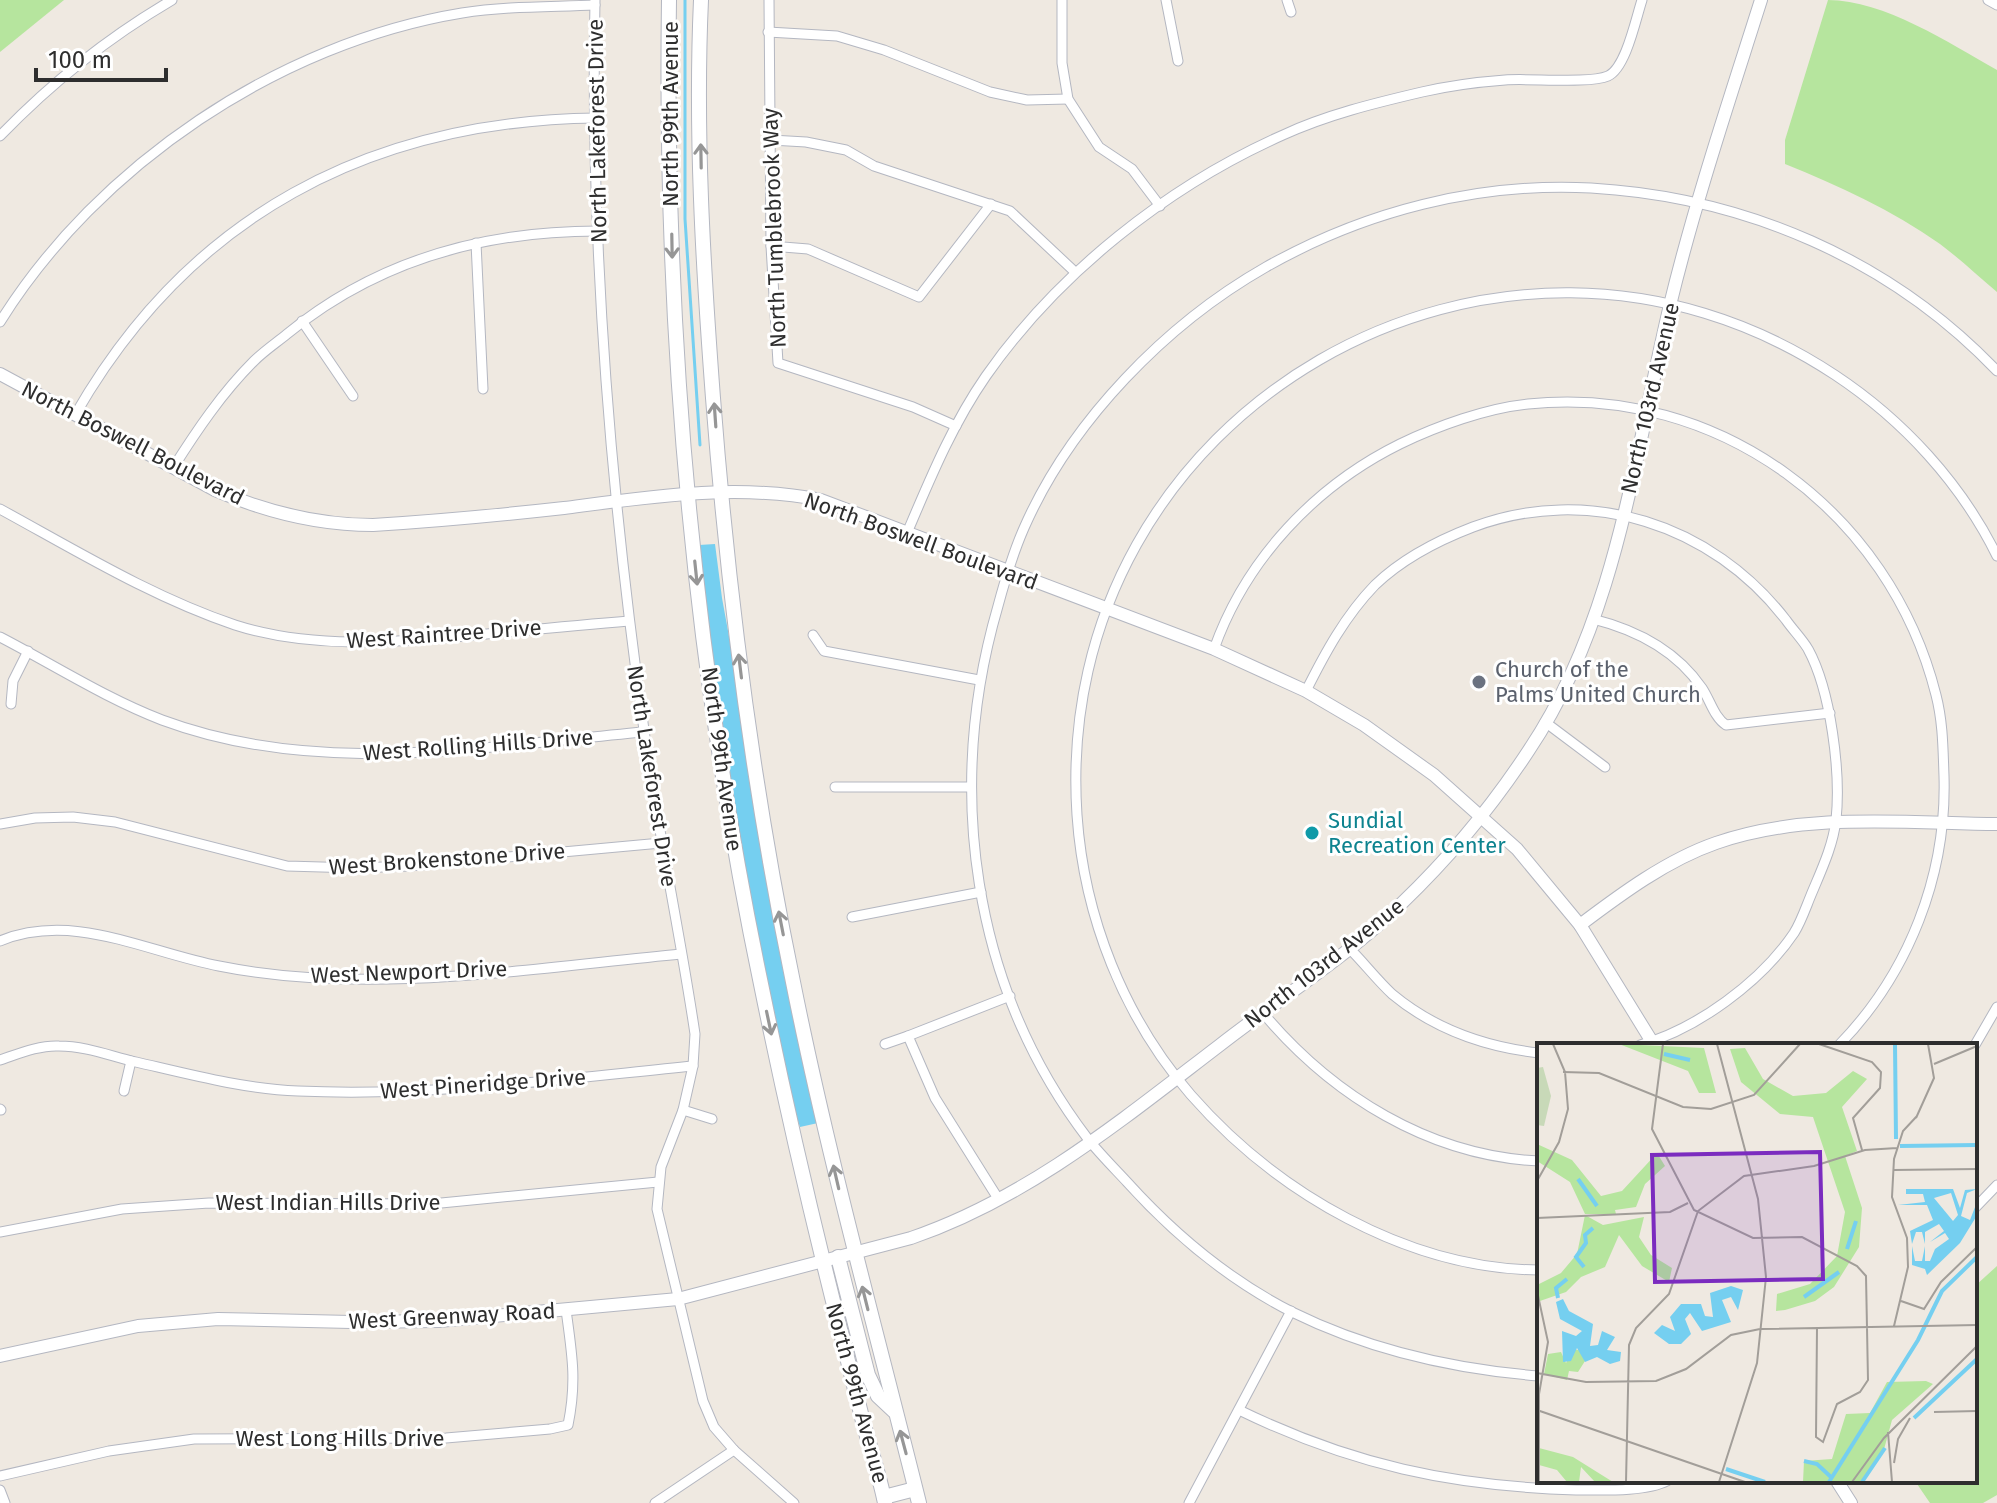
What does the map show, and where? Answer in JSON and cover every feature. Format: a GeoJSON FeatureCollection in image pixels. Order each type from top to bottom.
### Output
{"type":"FeatureCollection","features":[{"type":"Feature","properties":{"kind":"main road","name":"North 99th Avenue"},"geometry":{"type":"LineString","coordinates":[[669,0],[672,257],[688,495],[699,599],[734,844],[762,991],[823,1261],[884,1500]]}},
{"type":"Feature","properties":{"kind":"main road","name":"North 99th Avenue"},"geometry":{"type":"LineString","coordinates":[[701,0],[703,249],[721,493],[743,686],[775,893],[854,1253],[917,1496]]}},
{"type":"Feature","properties":{"kind":"main road","name":"North 99th Avenue"},"geometry":{"type":"LineString","coordinates":[[838,1257],[868,1375],[878,1396],[894,1411]]}},
{"type":"Feature","properties":{"kind":"main road"},"geometry":{"type":"LineString","coordinates":[[884,1500],[917,1496]]}},
{"type":"Feature","properties":{"kind":"street"},"geometry":{"type":"LineString","coordinates":[[0,136],[71,70],[138,20],[172,0]]}},
{"type":"Feature","properties":{"kind":"street","name":"North Tumblebrook Way"},"geometry":{"type":"LineString","coordinates":[[769,0],[771,246],[778,363],[913,407],[956,426]]}},
{"type":"Feature","properties":{"kind":"street"},"geometry":{"type":"LineString","coordinates":[[1062,0],[1062,63],[1068,99],[1099,147],[1132,169],[1160,206]]}},
{"type":"Feature","properties":{"kind":"street"},"geometry":{"type":"LineString","coordinates":[[1166,0],[1178,61]]}},
{"type":"Feature","properties":{"kind":"street"},"geometry":{"type":"LineString","coordinates":[[1287,0],[1291,12]]}},
{"type":"Feature","properties":{"kind":"street"},"geometry":{"type":"LineString","coordinates":[[907,533],[928,479],[956,426],[994,366],[1028,322],[1075,272],[1115,238],[1201,178],[1283,135],[1367,106],[1426,91],[1504,80],[1596,79],[1611,75],[1622,60],[1642,0]]}},
{"type":"Feature","properties":{"kind":"street","name":"North 103rd Avenue"},"geometry":{"type":"LineString","coordinates":[[854,1253],[925,1233],[999,1200],[1091,1143],[1350,949],[1402,904],[1481,816],[1531,747],[1593,619],[1614,555],[1670,305],[1697,202],[1761,0]]}},
{"type":"Feature","properties":{"kind":"street"},"geometry":{"type":"LineString","coordinates":[[1988,0],[1997,5]]}},
{"type":"Feature","properties":{"kind":"street"},"geometry":{"type":"LineString","coordinates":[[0,322],[67,232],[142,160],[210,110],[316,56],[404,27],[461,13],[595,2]]}},
{"type":"Feature","properties":{"kind":"street","name":"North Lakeforest Drive"},"geometry":{"type":"LineString","coordinates":[[595,2],[598,231],[616,501],[644,732],[695,1034],[693,1066],[683,1110],[658,1182],[657,1209],[703,1401],[714,1427],[734,1450],[794,1503]]}},
{"type":"Feature","properties":{"kind":"street"},"geometry":{"type":"LineString","coordinates":[[768,32],[837,36],[884,50],[990,92],[1027,100],[1068,99]]}},
{"type":"Feature","properties":{"kind":"street"},"geometry":{"type":"LineString","coordinates":[[75,415],[113,355],[168,290],[209,252],[261,211],[293,191],[391,149],[452,133],[497,124],[596,118]]}},
{"type":"Feature","properties":{"kind":"street"},"geometry":{"type":"LineString","coordinates":[[771,140],[806,142],[846,150],[874,166],[1010,211],[1075,272]]}},
{"type":"Feature","properties":{"kind":"street"},"geometry":{"type":"LineString","coordinates":[[1537,1376],[1490,1372],[1414,1357],[1333,1330],[1291,1311],[1229,1274],[1163,1222],[1091,1143],[1043,1070],[998,965],[981,892],[971,787],[979,680],[1008,572],[1025,525],[1054,471],[1104,403],[1169,335],[1211,302],[1296,250],[1376,217],[1482,193],[1574,187],[1620,190],[1697,202],[1767,221],[1854,261],[1918,301],[1997,371]]}},
{"type":"Feature","properties":{"kind":"street"},"geometry":{"type":"LineString","coordinates":[[771,246],[808,249],[919,297],[991,204]]}},
{"type":"Feature","properties":{"kind":"street"},"geometry":{"type":"LineString","coordinates":[[173,468],[221,398],[255,360],[302,321],[346,292],[391,269],[476,243],[536,232],[598,231]]}},
{"type":"Feature","properties":{"kind":"street"},"geometry":{"type":"LineString","coordinates":[[476,243],[483,389]]}},
{"type":"Feature","properties":{"kind":"street"},"geometry":{"type":"LineString","coordinates":[[1537,1270],[1465,1261],[1405,1243],[1334,1212],[1249,1153],[1176,1078],[1148,1038],[1108,956],[1094,916],[1079,842],[1075,783],[1077,736],[1094,643],[1129,556],[1178,481],[1225,429],[1267,393],[1333,351],[1393,324],[1465,303],[1551,293],[1614,295],[1718,317],[1813,360],[1856,389],[1897,423],[1950,480],[1983,527],[1997,556]]}},
{"type":"Feature","properties":{"kind":"street"},"geometry":{"type":"LineString","coordinates":[[302,321],[353,396]]}},
{"type":"Feature","properties":{"kind":"street","name":"North Boswell Boulevard"},"geometry":{"type":"LineString","coordinates":[[0,374],[173,468],[243,502],[296,517],[337,523],[396,523],[688,495],[769,492],[821,500],[1214,649],[1306,691],[1364,725],[1402,751],[1481,816],[1517,849],[1580,925],[1648,1043]]}},
{"type":"Feature","properties":{"kind":"street"},"geometry":{"type":"LineString","coordinates":[[1214,649],[1221,628],[1252,572],[1288,526],[1316,499],[1379,455],[1422,434],[1527,404],[1591,403],[1646,410],[1711,431],[1750,449],[1783,470],[1837,516],[1877,564],[1899,600],[1920,645],[1943,731],[1943,824],[1932,883],[1908,947],[1885,987],[1841,1043]]}},
{"type":"Feature","properties":{"kind":"street","name":"West Raintree Drive"},"geometry":{"type":"LineString","coordinates":[[0,509],[154,593],[236,625],[288,636],[349,642],[398,642],[629,621]]}},
{"type":"Feature","properties":{"kind":"street"},"geometry":{"type":"LineString","coordinates":[[1306,691],[1342,625],[1376,584],[1409,559],[1447,537],[1495,519],[1531,512],[1576,509],[1624,515],[1688,538],[1750,579],[1770,599],[1808,650],[1830,713],[1837,781],[1836,823],[1826,861],[1796,930],[1776,957],[1748,985],[1720,1005],[1651,1043]]}},
{"type":"Feature","properties":{"kind":"street"},"geometry":{"type":"LineString","coordinates":[[1593,619],[1634,631],[1663,647],[1693,677],[1726,725],[1830,713]]}},
{"type":"Feature","properties":{"kind":"street"},"geometry":{"type":"LineString","coordinates":[[813,635],[824,651],[979,680]]}},
{"type":"Feature","properties":{"kind":"street","name":"West Rolling Hills Drive"},"geometry":{"type":"LineString","coordinates":[[0,637],[102,693],[162,720],[266,747],[377,756],[644,732]]}},
{"type":"Feature","properties":{"kind":"street"},"geometry":{"type":"LineString","coordinates":[[11,704],[13,681],[28,651]]}},
{"type":"Feature","properties":{"kind":"street"},"geometry":{"type":"LineString","coordinates":[[1545,722],[1605,767]]}},
{"type":"Feature","properties":{"kind":"street"},"geometry":{"type":"LineString","coordinates":[[835,787],[971,787]]}},
{"type":"Feature","properties":{"kind":"street","name":"West Brokenstone Drive"},"geometry":{"type":"LineString","coordinates":[[0,824],[35,818],[73,817],[115,822],[301,867],[410,866],[661,843]]}},
{"type":"Feature","properties":{"kind":"street"},"geometry":{"type":"LineString","coordinates":[[1580,925],[1615,898],[1716,843],[1796,824],[1997,824]]}},
{"type":"Feature","properties":{"kind":"street"},"geometry":{"type":"LineString","coordinates":[[852,917],[981,892]]}},
{"type":"Feature","properties":{"kind":"street","name":"West Newport Drive"},"geometry":{"type":"LineString","coordinates":[[0,941],[19,934],[61,928],[98,934],[220,967],[282,975],[362,978],[441,976],[681,954]]}},
{"type":"Feature","properties":{"kind":"street"},"geometry":{"type":"LineString","coordinates":[[1350,949],[1392,994],[1460,1036],[1516,1051],[1537,1053]]}},
{"type":"Feature","properties":{"kind":"street"},"geometry":{"type":"LineString","coordinates":[[885,1044],[1010,996]]}},
{"type":"Feature","properties":{"kind":"street"},"geometry":{"type":"LineString","coordinates":[[1976,1043],[1997,1007]]}},
{"type":"Feature","properties":{"kind":"street"},"geometry":{"type":"LineString","coordinates":[[1263,1013],[1307,1062],[1374,1110],[1425,1136],[1478,1153],[1537,1161]]}},
{"type":"Feature","properties":{"kind":"street"},"geometry":{"type":"LineString","coordinates":[[908,1036],[935,1098],[999,1200]]}},
{"type":"Feature","properties":{"kind":"street","name":"West Pineridge Drive"},"geometry":{"type":"LineString","coordinates":[[0,1060],[56,1045],[90,1048],[186,1073],[295,1091],[356,1092],[418,1092],[693,1066]]}},
{"type":"Feature","properties":{"kind":"street"},"geometry":{"type":"LineString","coordinates":[[124,1091],[131,1061]]}},
{"type":"Feature","properties":{"kind":"street"},"geometry":{"type":"LineString","coordinates":[[683,1110],[712,1119]]}},
{"type":"Feature","properties":{"kind":"street","name":"West Indian Hills Drive"},"geometry":{"type":"LineString","coordinates":[[0,1232],[122,1209],[209,1203],[431,1204],[658,1182]]}},
{"type":"Feature","properties":{"kind":"street"},"geometry":{"type":"LineString","coordinates":[[1977,1206],[1997,1185]]}},
{"type":"Feature","properties":{"kind":"street","name":"West Greenway Road"},"geometry":{"type":"LineString","coordinates":[[0,1356],[138,1326],[218,1319],[439,1321],[678,1299],[854,1253]]}},
{"type":"Feature","properties":{"kind":"street","name":"West Long Hills Drive"},"geometry":{"type":"LineString","coordinates":[[0,1476],[109,1451],[194,1439],[446,1438],[568,1425],[575,1393],[566,1310]]}},
{"type":"Feature","properties":{"kind":"street"},"geometry":{"type":"LineString","coordinates":[[1189,1503],[1291,1311]]}},
{"type":"Feature","properties":{"kind":"street"},"geometry":{"type":"LineString","coordinates":[[1239,1410],[1341,1453],[1382,1466],[1477,1484],[1593,1490],[1662,1483]]}},
{"type":"Feature","properties":{"kind":"street"},"geometry":{"type":"LineString","coordinates":[[655,1503],[734,1450]]}},
{"type":"Feature","properties":{"kind":"street"},"geometry":{"type":"LineString","coordinates":[[1838,1483],[1851,1503]]}},
{"type":"Feature","properties":{"kind":"street"},"geometry":{"type":"LineString","coordinates":[[0,1490],[5,1503]]}},
{"type":"Feature","properties":{"kind":"green space"},"geometry":{"type":"Polygon","coordinates":[[[0,0],[64,0],[0,52],[0,0]]]}},
{"type":"Feature","properties":{"kind":"green space"},"geometry":{"type":"Polygon","coordinates":[[[1828,0],[1871,7],[1893,15],[1997,70],[1997,292],[1940,244],[1903,220],[1785,164],[1785,140],[1828,0]]]}},
{"type":"Feature","properties":{"kind":"green space"},"geometry":{"type":"Polygon","coordinates":[[[1997,1266],[1997,1495],[1983,1503],[1930,1503],[1916,1483],[1977,1483],[1977,1284],[1997,1266]]]}},
{"type":"Feature","properties":{"kind":"water"},"geometry":{"type":"Polygon","coordinates":[[[715,544],[722,598],[818,1123],[800,1127],[765,982],[723,744],[699,545],[715,544]]]}},
{"type":"Feature","properties":{"kind":"waterway"},"geometry":{"type":"LineString","coordinates":[[685,0],[685,219],[700,445]]}},
{"type":"Feature","properties":{"kind":"place","name":"Church of the Palms United Church"},"geometry":{"type":"Point","coordinates":[1479,682]}},
{"type":"Feature","properties":{"kind":"place","name":"Sundial Recreation Center"},"geometry":{"type":"Point","coordinates":[1312,833]}}]}
